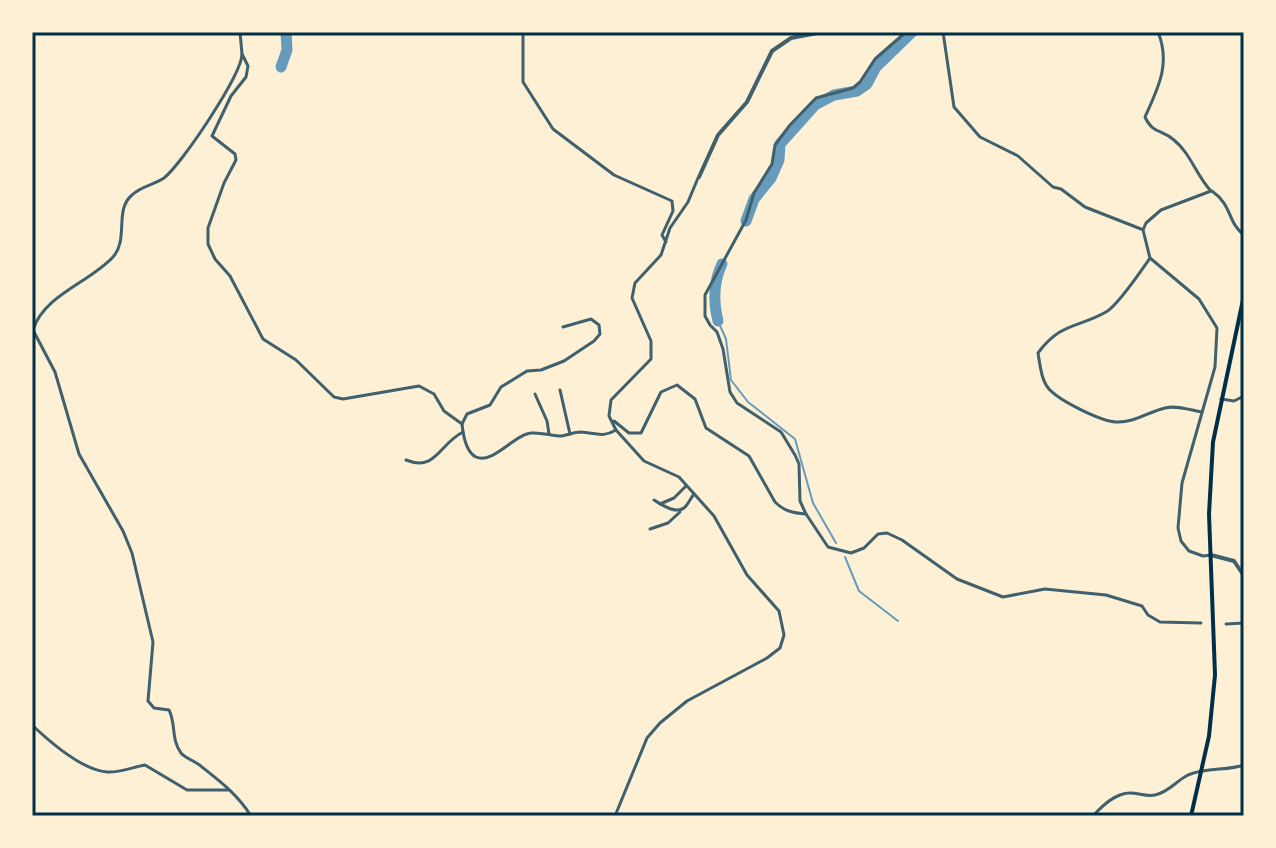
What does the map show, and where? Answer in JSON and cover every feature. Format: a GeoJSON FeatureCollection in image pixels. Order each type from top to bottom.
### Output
{"type":"FeatureCollection","features":[{"type":"Feature","properties":{"kind":"main road"},"geometry":{"type":"LineString","coordinates":[[1191,816],[1209,736],[1215,675],[1210,471],[1220,399],[1244,295]]}},
{"type":"Feature","properties":{"kind":"street"},"geometry":{"type":"LineString","coordinates":[[240,32],[242,54],[239,70],[215,106],[206,126],[163,179],[130,196],[124,207],[122,237],[116,254],[99,272],[64,293],[42,311],[33,330],[55,372],[79,454],[123,531],[132,553],[153,642],[148,701],[154,708],[169,710],[177,746],[183,755],[231,791],[251,816]]}},
{"type":"Feature","properties":{"kind":"street"},"geometry":{"type":"LineString","coordinates":[[523,32],[523,82],[553,129],[614,175],[672,201],[673,211],[662,235],[666,242]]}},
{"type":"Feature","properties":{"kind":"street"},"geometry":{"type":"LineString","coordinates":[[615,816],[647,738],[660,723],[687,701],[767,658],[780,648],[784,635],[779,611],[747,575],[714,516],[679,477],[644,461],[616,430],[611,419],[611,400],[651,359],[651,341],[632,298],[635,283],[661,255],[670,228],[688,202],[718,135],[747,102],[772,51],[791,38],[823,32]]}},
{"type":"Feature","properties":{"kind":"street"},"geometry":{"type":"LineString","coordinates":[[906,32],[875,59],[853,88],[816,98],[775,145],[772,164],[754,193],[746,220],[705,295],[705,316],[717,332],[723,349],[730,392],[737,403],[781,432],[799,464],[800,501],[828,547],[851,553],[864,548],[878,534],[887,533],[957,579],[1003,597],[1045,589],[1093,593],[1142,606],[1148,615],[1160,622],[1201,623]]}},
{"type":"Feature","properties":{"kind":"street"},"geometry":{"type":"LineString","coordinates":[[943,32],[954,107],[980,137],[1018,156],[1053,187],[1061,189],[1085,207],[1143,230]]}},
{"type":"Feature","properties":{"kind":"street"},"geometry":{"type":"LineString","coordinates":[[1158,32],[1165,58],[1164,69],[1145,117],[1150,128],[1175,140],[1193,162],[1198,177],[1224,200],[1233,222],[1244,235]]}},
{"type":"Feature","properties":{"kind":"street"},"geometry":{"type":"LineString","coordinates":[[242,54],[248,66],[246,77],[231,96],[212,131],[216,142],[235,154],[236,160],[208,228],[208,244],[215,259],[230,276],[263,339],[296,360],[334,397],[343,399],[419,386],[428,389],[444,411],[462,424]]}},
{"type":"Feature","properties":{"kind":"street"},"geometry":{"type":"LineString","coordinates":[[1211,191],[1161,210],[1146,223],[1143,230],[1150,258],[1199,299],[1217,328],[1215,367],[1182,483],[1178,528],[1181,541],[1189,551],[1234,561],[1244,576]]}},
{"type":"Feature","properties":{"kind":"street"},"geometry":{"type":"LineString","coordinates":[[1150,258],[1111,309],[1076,323],[1048,339],[1038,353],[1041,371],[1048,388],[1083,411],[1115,422],[1140,419],[1174,406],[1202,412]]}},
{"type":"Feature","properties":{"kind":"street"},"geometry":{"type":"LineString","coordinates":[[563,327],[591,319],[600,330],[594,341],[564,361],[541,370],[527,371],[501,387],[490,405],[467,414],[462,424],[470,450],[481,459],[501,451],[525,434],[580,432],[595,436],[608,435],[616,430]]}},
{"type":"Feature","properties":{"kind":"street"},"geometry":{"type":"LineString","coordinates":[[611,419],[629,433],[641,433],[661,392],[677,385],[695,399],[706,428],[749,456],[781,508],[806,514]]}},
{"type":"Feature","properties":{"kind":"street"},"geometry":{"type":"LineString","coordinates":[[560,390],[570,434]]}},
{"type":"Feature","properties":{"kind":"street"},"geometry":{"type":"LineString","coordinates":[[535,394],[547,421],[549,434]]}},
{"type":"Feature","properties":{"kind":"street"},"geometry":{"type":"LineString","coordinates":[[1220,399],[1234,401],[1244,396]]}},
{"type":"Feature","properties":{"kind":"street"},"geometry":{"type":"LineString","coordinates":[[406,460],[425,463],[436,457],[450,439],[463,432]]}},
{"type":"Feature","properties":{"kind":"street"},"geometry":{"type":"LineString","coordinates":[[660,504],[674,498],[687,486]]}},
{"type":"Feature","properties":{"kind":"street"},"geometry":{"type":"LineString","coordinates":[[650,529],[668,523],[694,494]]}},
{"type":"Feature","properties":{"kind":"street"},"geometry":{"type":"LineString","coordinates":[[654,500],[682,509]]}},
{"type":"Feature","properties":{"kind":"street"},"geometry":{"type":"LineString","coordinates":[[1226,624],[1244,623]]}},
{"type":"Feature","properties":{"kind":"street"},"geometry":{"type":"LineString","coordinates":[[32,725],[61,750],[102,771],[145,765],[187,790],[231,791]]}},
{"type":"Feature","properties":{"kind":"street"},"geometry":{"type":"LineString","coordinates":[[1093,816],[1115,797],[1129,793],[1146,797],[1159,795],[1186,776],[1217,767],[1244,765]]}},
{"type":"Feature","properties":{"kind":"waterway"},"geometry":{"type":"LineString","coordinates":[[281,67],[287,50],[286,32]]}},
{"type":"Feature","properties":{"kind":"waterway"},"geometry":{"type":"LineString","coordinates":[[746,221],[754,199],[771,178],[779,160],[780,144],[815,105],[834,95],[857,91],[867,84],[876,67],[912,32]]}},
{"type":"Feature","properties":{"kind":"waterway"},"geometry":{"type":"LineString","coordinates":[[718,321],[715,292],[722,264]]}},
{"type":"Feature","properties":{"kind":"waterway"},"geometry":{"type":"LineString","coordinates":[[718,321],[726,339],[731,380],[748,402],[795,439],[813,503],[836,543]]}},
{"type":"Feature","properties":{"kind":"waterway"},"geometry":{"type":"LineString","coordinates":[[845,557],[859,591],[898,621]]}}]}
